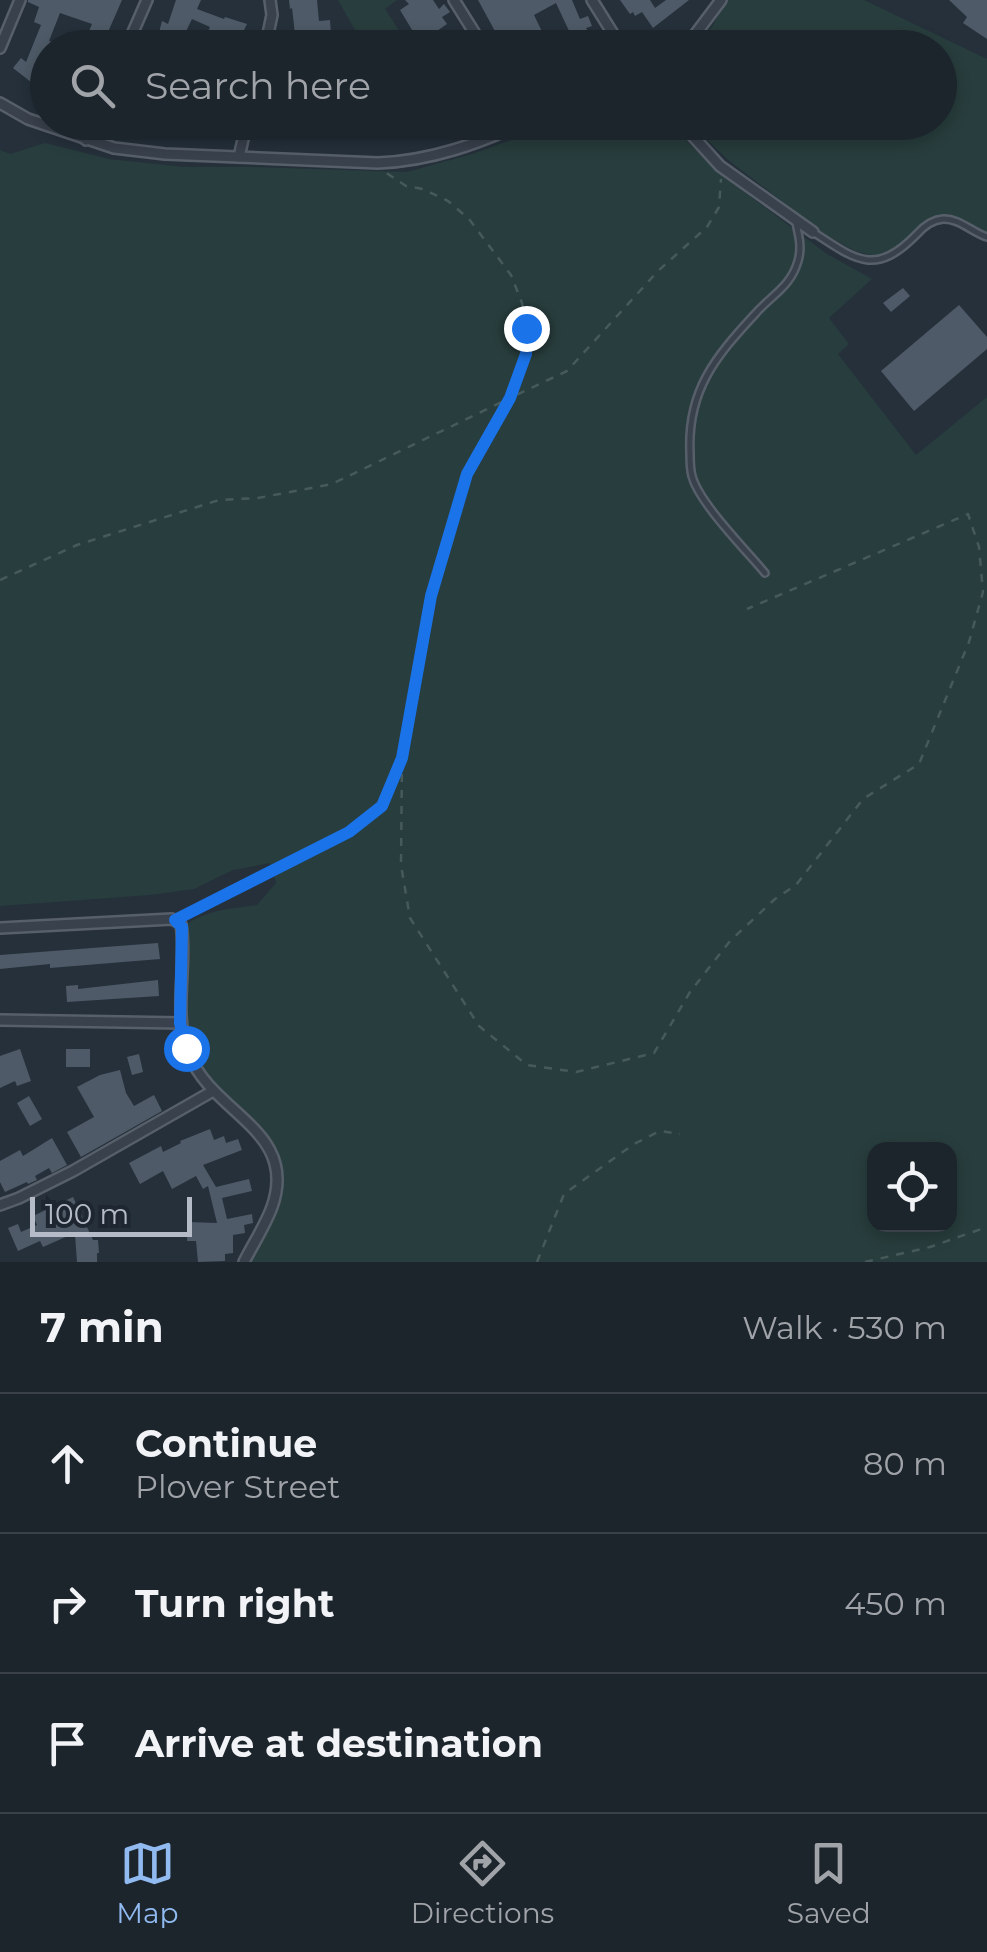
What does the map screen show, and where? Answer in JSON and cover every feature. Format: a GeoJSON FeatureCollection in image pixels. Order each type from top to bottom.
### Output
{"type":"FeatureCollection","features":[{"type":"Feature","properties":{"kind":"street"},"geometry":{"type":"LineString","coordinates":[[0,48],[20,0]]}},
{"type":"Feature","properties":{"kind":"street"},"geometry":{"type":"LineString","coordinates":[[134,30],[147,0]]}},
{"type":"Feature","properties":{"kind":"street"},"geometry":{"type":"LineString","coordinates":[[269,30],[270,0]]}},
{"type":"Feature","properties":{"kind":"street"},"geometry":{"type":"LineString","coordinates":[[454,0],[473,30]]}},
{"type":"Feature","properties":{"kind":"street"},"geometry":{"type":"LineString","coordinates":[[592,0],[611,30]]}},
{"type":"Feature","properties":{"kind":"street"},"geometry":{"type":"LineString","coordinates":[[698,30],[721,0]]}},
{"type":"Feature","properties":{"kind":"street"},"geometry":{"type":"LineString","coordinates":[[0,103],[30,120]]}},
{"type":"Feature","properties":{"kind":"street"},"geometry":{"type":"LineString","coordinates":[[86,140],[142,152],[378,162],[408,162],[484,140]]}},
{"type":"Feature","properties":{"kind":"street"},"geometry":{"type":"LineString","coordinates":[[239,157],[243,140]]}},
{"type":"Feature","properties":{"kind":"street"},"geometry":{"type":"LineString","coordinates":[[696,140],[720,166],[812,232]]}},
{"type":"Feature","properties":{"kind":"street"},"geometry":{"type":"LineString","coordinates":[[0,928],[177,920],[182,927],[180,1023],[190,1058],[213,1091],[268,1143],[277,1171],[278,1186],[271,1209],[244,1262]]}},
{"type":"Feature","properties":{"kind":"street"},"geometry":{"type":"LineString","coordinates":[[0,1020],[180,1023]]}},
{"type":"Feature","properties":{"kind":"street"},"geometry":{"type":"LineString","coordinates":[[0,1204],[73,1171],[213,1091]]}},
{"type":"Feature","properties":{"kind":"lane"},"geometry":{"type":"LineString","coordinates":[[812,232],[850,256],[874,260],[898,253],[924,227],[940,219],[952,220],[987,238]]}},
{"type":"Feature","properties":{"kind":"lane"},"geometry":{"type":"LineString","coordinates":[[765,573],[702,497],[691,475],[688,428],[695,396],[710,370],[759,310],[782,291],[798,263],[801,242],[795,220]]}},
{"type":"Feature","properties":{"kind":"path"},"geometry":{"type":"LineString","coordinates":[[378,162],[406,186],[448,201],[469,219],[511,275],[526,328],[526,354],[510,398],[467,474],[431,596],[402,758],[401,865],[410,918],[478,1026],[527,1065],[576,1072],[654,1053],[690,992],[730,941],[796,885],[863,800],[919,764],[969,642],[983,592],[979,547],[968,514],[748,609]]}},
{"type":"Feature","properties":{"kind":"path"},"geometry":{"type":"LineString","coordinates":[[0,580],[77,544],[218,500],[258,498],[332,484],[567,371],[658,271],[707,228],[719,207],[720,166]]}},
{"type":"Feature","properties":{"kind":"path"},"geometry":{"type":"LineString","coordinates":[[177,920],[349,832],[382,806],[402,758]]}},
{"type":"Feature","properties":{"kind":"path"},"geometry":{"type":"LineString","coordinates":[[538,1262],[564,1194],[634,1144],[660,1131],[680,1134]]}},
{"type":"Feature","properties":{"kind":"path"},"geometry":{"type":"LineString","coordinates":[[865,1262],[930,1247],[987,1228]]}},
{"type":"Feature","properties":{"kind":"green space"},"geometry":{"type":"Polygon","coordinates":[[[338,0],[397,0],[385,9],[399,30],[355,30],[338,0]]]}},
{"type":"Feature","properties":{"kind":"green space"},"geometry":{"type":"Polygon","coordinates":[[[727,0],[864,0],[927,30],[709,30],[727,0]]]}},
{"type":"Feature","properties":{"kind":"green space"},"geometry":{"type":"Polygon","coordinates":[[[957,45],[987,59],[987,237],[952,219],[930,222],[886,259],[855,251],[826,235],[707,140],[957,140],[957,45]]]}},
{"type":"Feature","properties":{"kind":"green space"},"geometry":{"type":"Polygon","coordinates":[[[511,140],[686,140],[715,170],[827,254],[872,279],[829,318],[849,344],[838,354],[916,455],[987,397],[987,1262],[244,1262],[277,1186],[274,1156],[213,1091],[186,1047],[182,927],[209,913],[257,905],[276,883],[270,863],[233,870],[194,889],[0,906],[0,150],[10,154],[45,143],[109,159],[184,167],[407,172],[511,140]]]}},
{"type":"Feature","properties":{"kind":"building"},"geometry":{"type":"Polygon","coordinates":[[[122,0],[109,30],[90,30],[92,24],[60,13],[53,30],[39,30],[41,25],[34,22],[39,7],[28,2],[122,0]]]}},
{"type":"Feature","properties":{"kind":"building"},"geometry":{"type":"Polygon","coordinates":[[[176,0],[201,0],[197,9],[247,24],[244,30],[209,30],[210,27],[192,19],[187,30],[160,30],[162,21],[168,24],[176,0]]]}},
{"type":"Feature","properties":{"kind":"building"},"geometry":{"type":"Polygon","coordinates":[[[289,0],[317,0],[319,21],[330,20],[331,30],[295,30],[289,0]]]}},
{"type":"Feature","properties":{"kind":"building"},"geometry":{"type":"Polygon","coordinates":[[[405,0],[433,0],[439,9],[444,4],[450,12],[442,17],[447,24],[438,30],[412,30],[400,10],[409,4],[405,0]]]}},
{"type":"Feature","properties":{"kind":"building"},"geometry":{"type":"Polygon","coordinates":[[[478,0],[572,0],[580,19],[588,16],[592,26],[587,30],[569,30],[556,3],[534,15],[541,30],[494,30],[478,0]]]}},
{"type":"Feature","properties":{"kind":"building"},"geometry":{"type":"Polygon","coordinates":[[[620,0],[650,0],[655,8],[666,0],[689,0],[653,28],[642,12],[630,14],[620,0]]]}},
{"type":"Feature","properties":{"kind":"building"},"geometry":{"type":"Polygon","coordinates":[[[949,0],[987,0],[987,39],[963,23],[967,17],[949,0]]]}},
{"type":"Feature","properties":{"kind":"building"},"geometry":{"type":"Polygon","coordinates":[[[30,52],[30,81],[13,68],[21,58],[26,62],[30,52]]]}},
{"type":"Feature","properties":{"kind":"building"},"geometry":{"type":"Polygon","coordinates":[[[903,288],[910,296],[891,312],[883,303],[903,288]]]}},
{"type":"Feature","properties":{"kind":"building"},"geometry":{"type":"Polygon","coordinates":[[[959,305],[987,337],[987,349],[914,411],[881,371],[959,305]]]}},
{"type":"Feature","properties":{"kind":"building"},"geometry":{"type":"Polygon","coordinates":[[[158,943],[160,959],[0,969],[0,955],[158,943]]]}},
{"type":"Feature","properties":{"kind":"building"},"geometry":{"type":"Polygon","coordinates":[[[158,980],[159,996],[67,1002],[66,986],[78,985],[78,989],[158,980]]]}},
{"type":"Feature","properties":{"kind":"building"},"geometry":{"type":"Polygon","coordinates":[[[20,1049],[31,1081],[17,1086],[15,1081],[0,1088],[0,1056],[20,1049]]]}},
{"type":"Feature","properties":{"kind":"building"},"geometry":{"type":"Polygon","coordinates":[[[66,1049],[90,1049],[90,1067],[66,1067],[66,1049]]]}},
{"type":"Feature","properties":{"kind":"building"},"geometry":{"type":"Polygon","coordinates":[[[139,1054],[143,1072],[132,1075],[127,1057],[139,1054]]]}},
{"type":"Feature","properties":{"kind":"building"},"geometry":{"type":"Polygon","coordinates":[[[120,1070],[134,1106],[154,1095],[162,1111],[81,1157],[67,1132],[94,1117],[77,1087],[120,1070]]]}},
{"type":"Feature","properties":{"kind":"building"},"geometry":{"type":"Polygon","coordinates":[[[29,1096],[42,1119],[30,1126],[17,1103],[29,1096]]]}},
{"type":"Feature","properties":{"kind":"building"},"geometry":{"type":"Polygon","coordinates":[[[210,1129],[214,1140],[224,1136],[226,1143],[238,1139],[242,1150],[203,1165],[216,1187],[249,1179],[252,1191],[222,1198],[227,1219],[252,1214],[253,1223],[244,1225],[245,1233],[233,1235],[233,1253],[225,1254],[225,1261],[198,1262],[196,1241],[187,1241],[188,1222],[217,1223],[208,1186],[203,1189],[196,1176],[172,1189],[163,1171],[140,1184],[129,1163],[161,1146],[163,1152],[210,1129]]]}},
{"type":"Feature","properties":{"kind":"building"},"geometry":{"type":"Polygon","coordinates":[[[52,1138],[67,1165],[52,1173],[49,1168],[35,1176],[37,1180],[5,1192],[0,1182],[0,1161],[20,1150],[23,1156],[52,1138]]]}},
{"type":"Feature","properties":{"kind":"building"},"geometry":{"type":"Polygon","coordinates":[[[73,1197],[93,1240],[98,1240],[97,1262],[77,1262],[75,1235],[43,1247],[40,1241],[18,1251],[8,1228],[18,1224],[21,1232],[37,1225],[33,1216],[73,1197]]]}},
{"type":"Feature","properties":{"kind":"route"},"geometry":{"type":"LineString","coordinates":[[186,1048],[180,1023],[182,927],[175,920],[349,832],[382,806],[402,758],[431,596],[467,474],[510,398],[526,354],[526,328]]}}]}
